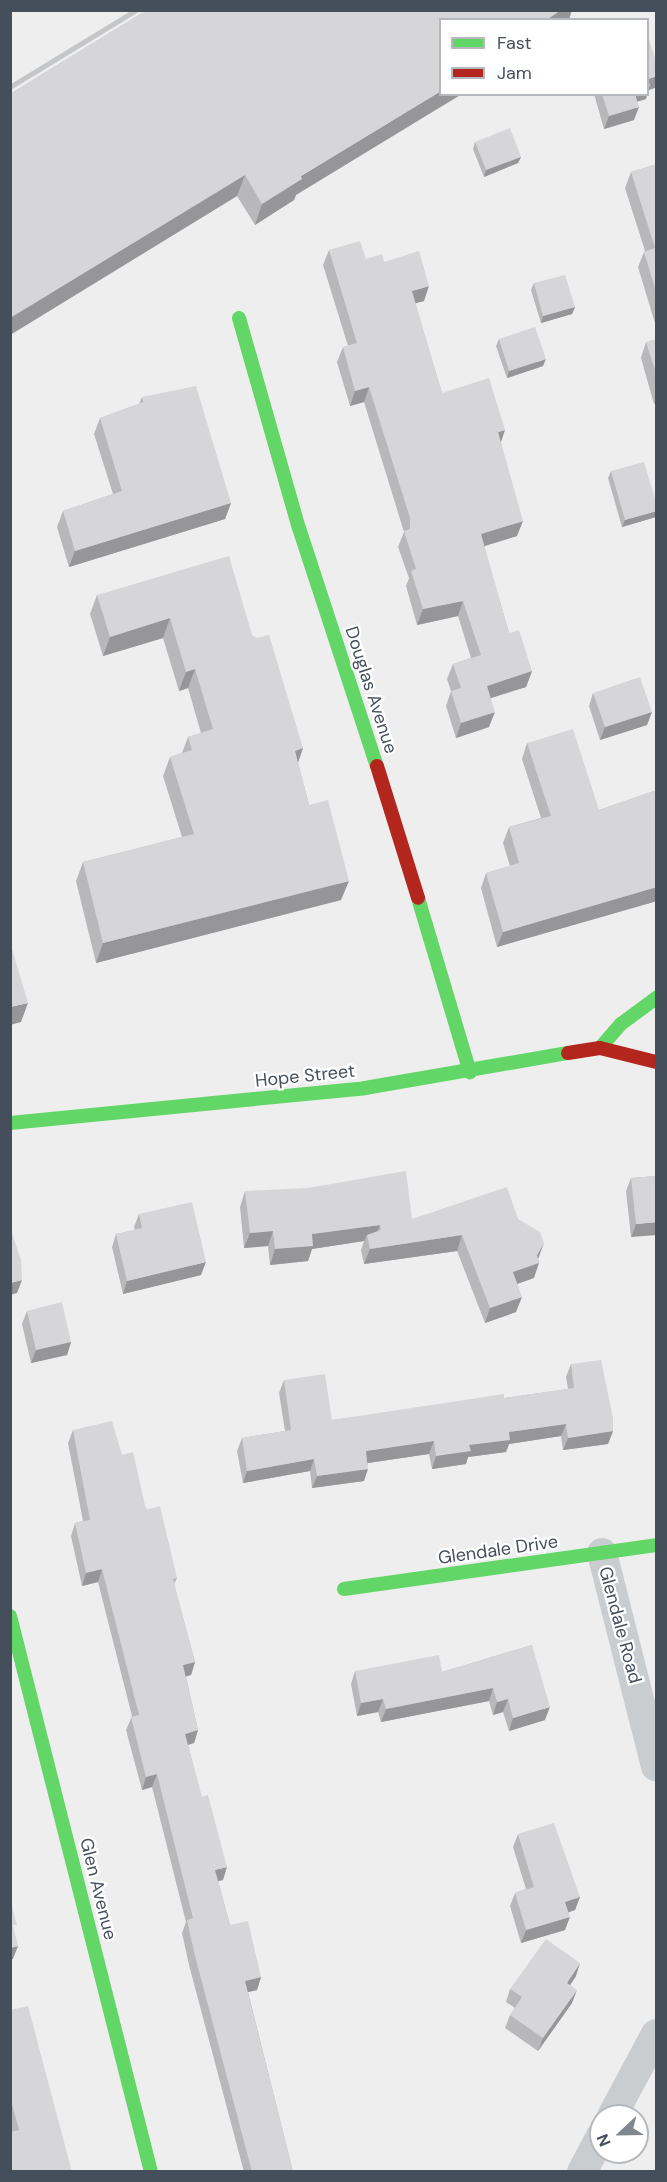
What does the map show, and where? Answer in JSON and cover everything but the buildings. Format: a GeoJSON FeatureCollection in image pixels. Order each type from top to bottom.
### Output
{"type":"FeatureCollection","features":[{"type":"Feature","properties":{"kind":"street","name":"Douglas Avenue"},"geometry":{"type":"LineString","coordinates":[[239,318],[299,528],[395,821],[470,1072]]}},
{"type":"Feature","properties":{"kind":"street"},"geometry":{"type":"LineString","coordinates":[[600,1048],[629,1017],[657,998]]}},
{"type":"Feature","properties":{"kind":"street","name":"Hope Street"},"geometry":{"type":"LineString","coordinates":[[10,1123],[365,1088],[470,1072],[600,1048],[657,1062]]}},
{"type":"Feature","properties":{"kind":"street","name":"Glendale Drive"},"geometry":{"type":"LineString","coordinates":[[344,1589],[657,1545]]}},
{"type":"Feature","properties":{"kind":"street","name":"Glendale Road"},"geometry":{"type":"LineString","coordinates":[[602,1553],[657,1766]]}},
{"type":"Feature","properties":{"kind":"street","name":"Glen Avenue"},"geometry":{"type":"LineString","coordinates":[[10,1616],[18,1676],[151,2172]]}},
{"type":"Feature","properties":{"kind":"street"},"geometry":{"type":"LineString","coordinates":[[619,2104],[657,2034]]}},
{"type":"Feature","properties":{"kind":"railway"},"geometry":{"type":"LineString","coordinates":[[10,87],[136,10]]}},
{"type":"Feature","properties":{"kind":"traffic: fast"},"geometry":{"type":"LineString","coordinates":[[239,318],[299,528],[377,766]]}},
{"type":"Feature","properties":{"kind":"traffic: fast"},"geometry":{"type":"LineString","coordinates":[[418,898],[470,1072]]}},
{"type":"Feature","properties":{"kind":"traffic: fast"},"geometry":{"type":"LineString","coordinates":[[600,1048],[621,1024],[656,998]]}},
{"type":"Feature","properties":{"kind":"traffic: fast"},"geometry":{"type":"LineString","coordinates":[[10,1123],[365,1088],[568,1053]]}},
{"type":"Feature","properties":{"kind":"traffic: fast"},"geometry":{"type":"LineString","coordinates":[[344,1589],[656,1545]]}},
{"type":"Feature","properties":{"kind":"traffic: fast"},"geometry":{"type":"LineString","coordinates":[[10,1616],[151,2172]]}},
{"type":"Feature","properties":{"kind":"traffic: jam"},"geometry":{"type":"LineString","coordinates":[[377,766],[418,898]]}},
{"type":"Feature","properties":{"kind":"traffic: jam"},"geometry":{"type":"LineString","coordinates":[[568,1053],[600,1048],[656,1062]]}}]}
